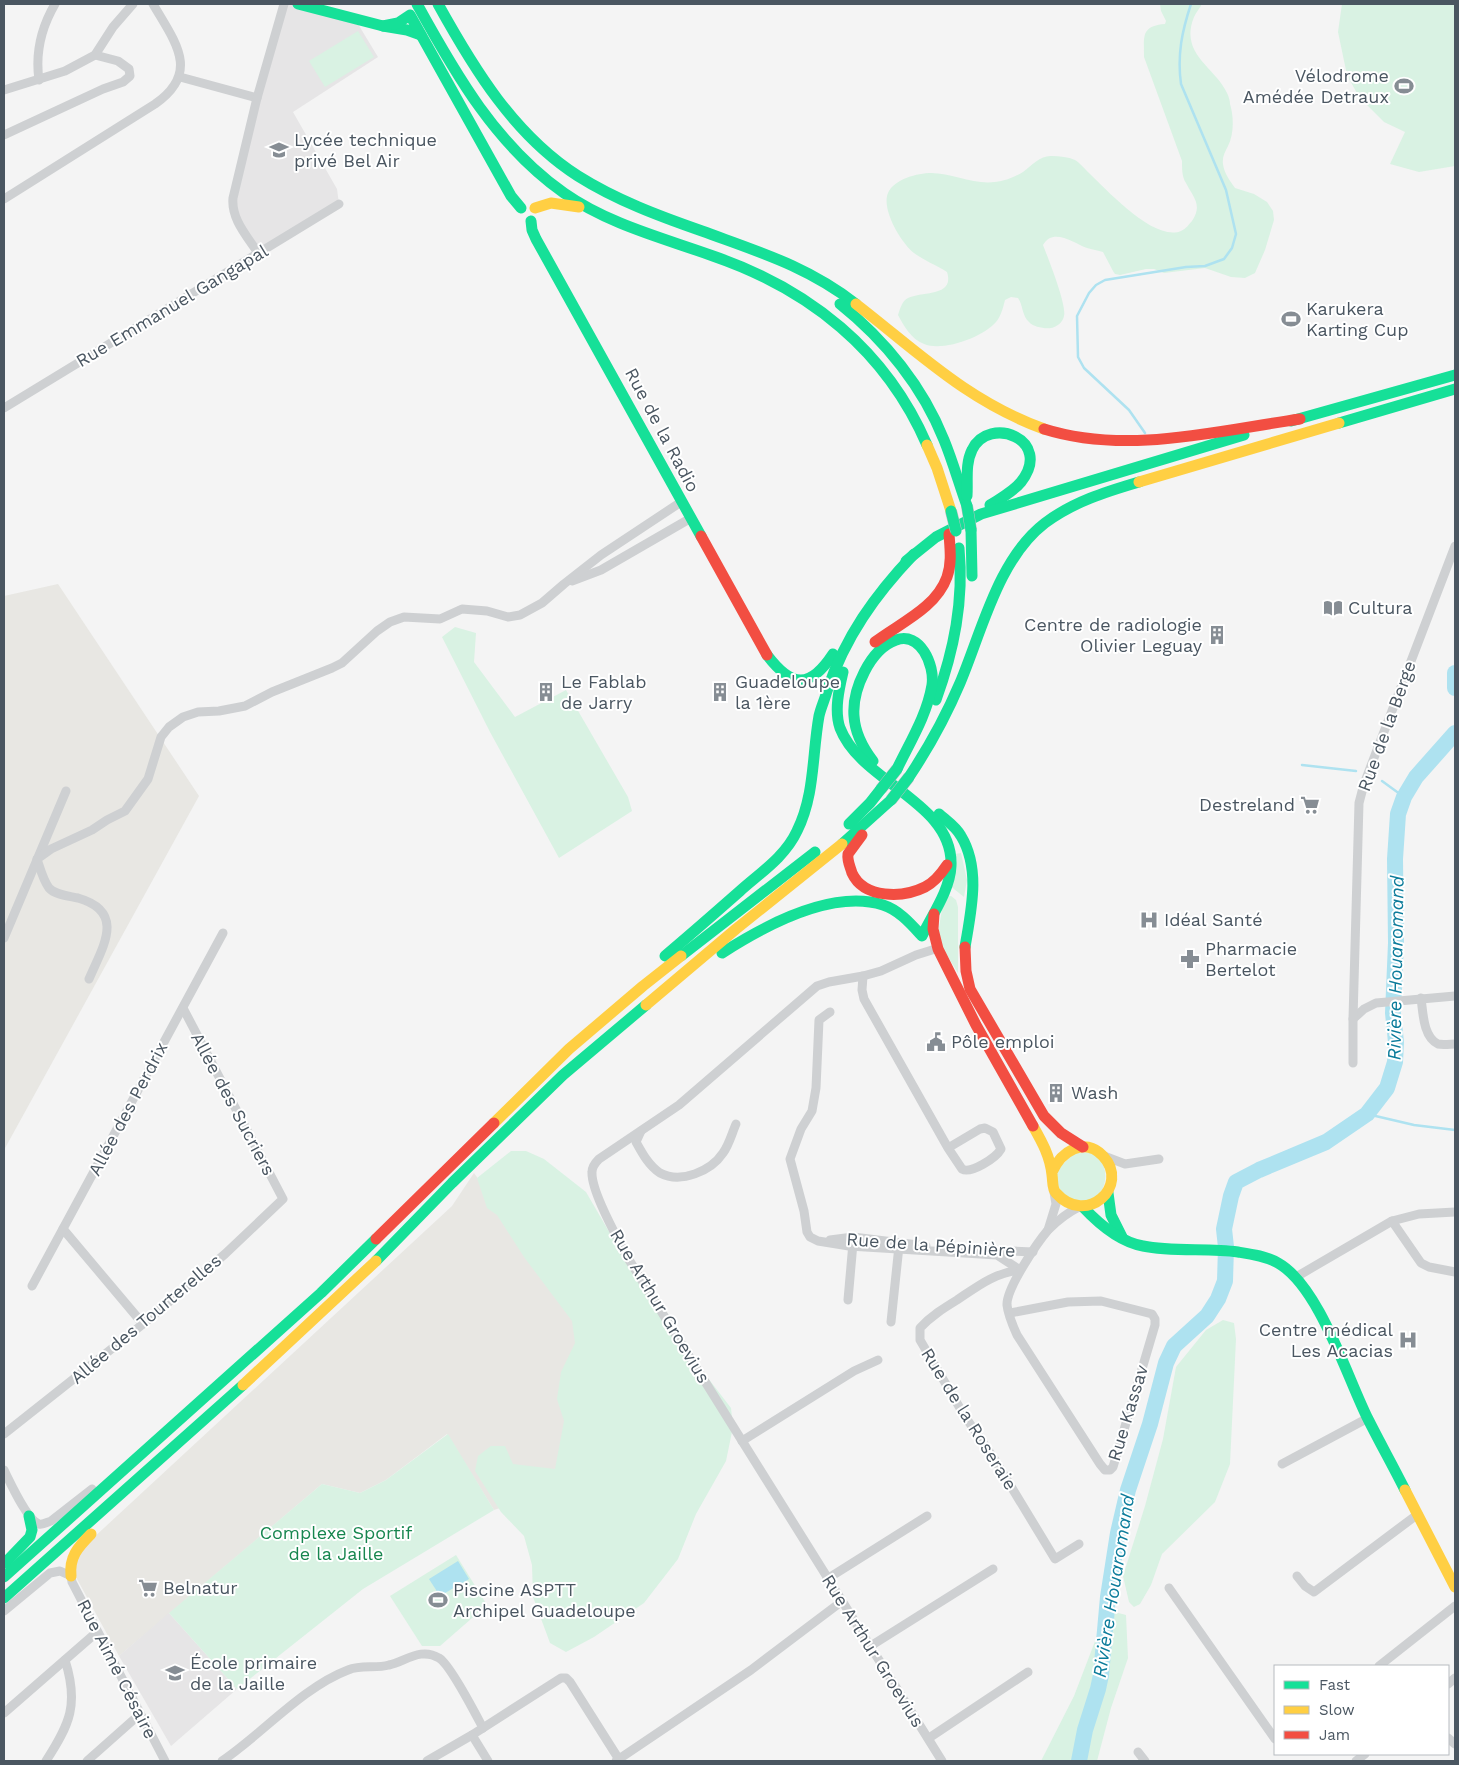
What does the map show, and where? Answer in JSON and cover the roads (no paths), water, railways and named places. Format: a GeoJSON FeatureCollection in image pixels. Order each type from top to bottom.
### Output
{"type":"FeatureCollection","features":[{"type":"Feature","properties":{"kind":"main road"},"geometry":{"type":"LineString","coordinates":[[298,4],[384,26],[408,30],[421,35]]}},
{"type":"Feature","properties":{"kind":"main road","name":"Rue de la Radio"},"geometry":{"type":"LineString","coordinates":[[405,4],[511,196],[521,208],[521,217],[525,220],[530,220],[536,238],[767,655],[781,672],[793,679],[806,680],[816,675],[825,667],[847,629],[869,598],[888,577],[914,554]]}},
{"type":"Feature","properties":{"kind":"main road"},"geometry":{"type":"LineString","coordinates":[[4,1577],[321,1293],[569,1049],[643,986],[831,840],[858,816],[882,789],[920,736],[940,689],[950,658],[962,589],[961,561],[940,477],[925,437],[902,395],[870,354],[836,321],[809,302],[761,275],[659,239],[590,208],[563,192],[529,166],[493,128],[458,76],[417,4]]}},
{"type":"Feature","properties":{"kind":"main road"},"geometry":{"type":"LineString","coordinates":[[438,4],[486,84],[530,136],[560,164],[591,184],[644,210],[790,262],[820,279],[878,320],[952,381],[975,396],[1028,423],[1058,433],[1089,439],[1123,440],[1204,433],[1300,419]]}},
{"type":"Feature","properties":{"kind":"main road"},"geometry":{"type":"LineString","coordinates":[[384,26],[398,25],[410,15]]}},
{"type":"Feature","properties":{"kind":"main road"},"geometry":{"type":"LineString","coordinates":[[535,208],[547,203],[556,202],[590,208]]}},
{"type":"Feature","properties":{"kind":"main road"},"geometry":{"type":"LineString","coordinates":[[521,208],[528,204],[535,208]]}},
{"type":"Feature","properties":{"kind":"main road"},"geometry":{"type":"LineString","coordinates":[[530,220],[536,215],[535,208]]}},
{"type":"Feature","properties":{"kind":"main road"},"geometry":{"type":"LineString","coordinates":[[764,254],[806,279],[843,306],[873,334],[893,357],[910,380],[937,425],[967,506]]}},
{"type":"Feature","properties":{"kind":"main road"},"geometry":{"type":"LineString","coordinates":[[431,1183],[478,1127],[532,1071],[585,1023],[682,942],[773,862],[788,845],[797,831],[809,799],[819,718],[833,673],[863,612],[886,582],[914,554],[936,537],[967,526],[1024,500],[1455,374]]}},
{"type":"Feature","properties":{"kind":"main road"},"geometry":{"type":"LineString","coordinates":[[1083,1147],[1056,1129],[1038,1106],[970,989],[966,972],[964,909],[958,896],[944,889],[884,894],[864,888],[858,884],[850,873],[849,853],[854,844],[909,777],[939,726],[966,671],[1006,569],[1023,544],[1048,520],[1074,504],[1101,493],[1455,389]]}},
{"type":"Feature","properties":{"kind":"main road"},"geometry":{"type":"LineString","coordinates":[[1409,404],[1455,393]]}},
{"type":"Feature","properties":{"kind":"main road"},"geometry":{"type":"LineString","coordinates":[[967,526],[1007,495],[1021,482],[1028,472],[1030,463],[1028,449],[1020,439],[1004,434],[993,434],[978,442],[972,450],[969,460],[967,506],[967,526],[972,585]]}},
{"type":"Feature","properties":{"kind":"main road"},"geometry":{"type":"LineString","coordinates":[[866,764],[856,748],[849,724],[851,687],[859,661],[877,641],[924,609],[938,594],[950,571],[953,533]]}},
{"type":"Feature","properties":{"kind":"main road"},"geometry":{"type":"LineString","coordinates":[[914,554],[874,603],[850,650],[841,678],[837,709],[840,728],[852,749],[866,764],[910,799],[935,822],[947,838],[951,865],[944,889],[922,936]]}},
{"type":"Feature","properties":{"kind":"main road"},"geometry":{"type":"LineString","coordinates":[[939,726],[955,682],[967,631]]}},
{"type":"Feature","properties":{"kind":"main road"},"geometry":{"type":"LineString","coordinates":[[897,769],[924,710],[932,682],[931,663],[925,651],[912,641],[903,639],[893,641],[878,651],[866,670],[854,709],[856,726],[868,755],[879,768],[941,816],[961,836],[970,861],[972,880],[970,915],[965,947]]}},
{"type":"Feature","properties":{"kind":"main road"},"geometry":{"type":"LineString","coordinates":[[4,1598],[166,1454],[374,1263],[536,1099],[736,929],[836,849],[891,800]]}},
{"type":"Feature","properties":{"kind":"main road"},"geometry":{"type":"LineString","coordinates":[[909,893],[928,887],[940,877],[948,864],[950,851]]}},
{"type":"Feature","properties":{"kind":"main road"},"geometry":{"type":"LineString","coordinates":[[614,1032],[737,942],[821,906],[851,900],[864,900],[883,905],[899,913],[909,921],[932,950],[1041,1140],[1050,1160],[1052,1172]]}},
{"type":"Feature","properties":{"kind":"main road"},"geometry":{"type":"LineString","coordinates":[[935,908],[933,929],[938,949],[976,1025]]}},
{"type":"Feature","properties":{"kind":"main road"},"geometry":{"type":"LineString","coordinates":[[1081,1207],[1099,1201],[1108,1193],[1112,1184],[1111,1174],[1104,1156],[1093,1149],[1083,1147],[1074,1148],[1059,1156],[1054,1164],[1051,1179],[1054,1191],[1068,1204],[1081,1207],[1101,1226],[1142,1246],[1241,1252],[1268,1258],[1280,1263],[1296,1276],[1309,1294],[1324,1321],[1368,1418],[1455,1587]]}},
{"type":"Feature","properties":{"kind":"main road"},"geometry":{"type":"LineString","coordinates":[[1108,1193],[1111,1215],[1122,1236]]}},
{"type":"Feature","properties":{"kind":"main road"},"geometry":{"type":"LineString","coordinates":[[71,1576],[70,1564],[74,1552],[130,1497],[166,1454]]}},
{"type":"Feature","properties":{"kind":"main road"},"geometry":{"type":"LineString","coordinates":[[4,1564],[30,1537],[32,1530],[29,1516]]}},
{"type":"Feature","properties":{"kind":"street"},"geometry":{"type":"LineString","coordinates":[[38,80],[39,43],[46,21],[55,4]]}},
{"type":"Feature","properties":{"kind":"street"},"geometry":{"type":"LineString","coordinates":[[4,90],[65,70],[95,55],[113,27],[133,4]]}},
{"type":"Feature","properties":{"kind":"street"},"geometry":{"type":"LineString","coordinates":[[4,199],[163,98],[173,88],[182,70],[179,54],[168,30],[152,4]]}},
{"type":"Feature","properties":{"kind":"street"},"geometry":{"type":"LineString","coordinates":[[258,253],[236,219],[232,206],[257,98],[284,4]]}},
{"type":"Feature","properties":{"kind":"street"},"geometry":{"type":"LineString","coordinates":[[4,135],[103,89],[123,82],[130,76],[129,69],[122,62],[95,55]]}},
{"type":"Feature","properties":{"kind":"street"},"geometry":{"type":"LineString","coordinates":[[180,76],[257,98]]}},
{"type":"Feature","properties":{"kind":"street","name":"Rue Emmanuel Gangapal"},"geometry":{"type":"LineString","coordinates":[[4,408],[339,204]]}},
{"type":"Feature","properties":{"kind":"street"},"geometry":{"type":"LineString","coordinates":[[37,859],[51,849],[92,830],[125,811],[148,779],[161,737],[169,727],[183,717],[198,712],[219,711],[245,706],[272,692],[332,668],[342,663],[377,631],[390,622],[404,617],[440,619],[462,609],[487,611],[508,617],[520,615],[542,603],[602,555],[681,502]]}},
{"type":"Feature","properties":{"kind":"street"},"geometry":{"type":"LineString","coordinates":[[564,584],[601,570],[691,518]]}},
{"type":"Feature","properties":{"kind":"street","name":"Rue de la Berge"},"geometry":{"type":"LineString","coordinates":[[1353,1063],[1358,829],[1361,796],[1455,546]]}},
{"type":"Feature","properties":{"kind":"street"},"geometry":{"type":"LineString","coordinates":[[4,938],[66,791]]}},
{"type":"Feature","properties":{"kind":"street"},"geometry":{"type":"LineString","coordinates":[[37,859],[50,889],[93,904],[106,919],[108,928],[106,936],[88,979]]}},
{"type":"Feature","properties":{"kind":"street","name":"Allée des Perdrix"},"geometry":{"type":"LineString","coordinates":[[32,1286],[223,933]]}},
{"type":"Feature","properties":{"kind":"street"},"geometry":{"type":"LineString","coordinates":[[903,962],[915,949],[922,936]]}},
{"type":"Feature","properties":{"kind":"street","name":"Rue Arthur Groevius"},"geometry":{"type":"LineString","coordinates":[[932,950],[863,976],[828,982],[817,986],[691,1096],[666,1115],[604,1155],[594,1165],[592,1174],[599,1198],[626,1254],[869,1647],[942,1761]]}},
{"type":"Feature","properties":{"kind":"street"},"geometry":{"type":"LineString","coordinates":[[863,976],[862,990],[864,998],[948,1148],[962,1170],[969,1171],[997,1155],[1001,1149],[993,1132],[985,1128],[948,1148]]}},
{"type":"Feature","properties":{"kind":"street"},"geometry":{"type":"LineString","coordinates":[[1353,1019],[1368,1006],[1383,1001],[1455,996]]}},
{"type":"Feature","properties":{"kind":"street"},"geometry":{"type":"LineString","coordinates":[[1421,998],[1426,1030],[1439,1044],[1455,1044]]}},
{"type":"Feature","properties":{"kind":"street","name":"Allée des Sucriers"},"geometry":{"type":"LineString","coordinates":[[183,1008],[283,1199]]}},
{"type":"Feature","properties":{"kind":"street","name":"Rue de la Pépinière"},"geometry":{"type":"LineString","coordinates":[[830,1012],[819,1020],[816,1088],[812,1111],[801,1129],[790,1159],[804,1211],[807,1232],[810,1237],[818,1241],[853,1242],[997,1255],[1020,1270],[1048,1230],[1056,1204],[1054,1191]]}},
{"type":"Feature","properties":{"kind":"street"},"geometry":{"type":"LineString","coordinates":[[641,1131],[636,1142],[644,1158],[660,1173],[677,1177],[699,1173],[716,1160],[724,1152],[736,1124]]}},
{"type":"Feature","properties":{"kind":"street"},"geometry":{"type":"LineString","coordinates":[[1104,1156],[1126,1164],[1159,1159]]}},
{"type":"Feature","properties":{"kind":"street","name":"Allée des Tourterelles"},"geometry":{"type":"LineString","coordinates":[[4,1434],[143,1324],[195,1280],[283,1199]]}},
{"type":"Feature","properties":{"kind":"street","name":"Rue de la Pépinière"},"geometry":{"type":"LineString","coordinates":[[1048,1230],[1081,1207]]}},
{"type":"Feature","properties":{"kind":"street"},"geometry":{"type":"LineString","coordinates":[[1296,1276],[1392,1221],[1418,1214],[1455,1212]]}},
{"type":"Feature","properties":{"kind":"street"},"geometry":{"type":"LineString","coordinates":[[1392,1221],[1420,1263],[1429,1267],[1455,1272]]}},
{"type":"Feature","properties":{"kind":"street"},"geometry":{"type":"LineString","coordinates":[[63,1229],[143,1324]]}},
{"type":"Feature","properties":{"kind":"street"},"geometry":{"type":"LineString","coordinates":[[848,1300],[853,1242]]}},
{"type":"Feature","properties":{"kind":"street"},"geometry":{"type":"LineString","coordinates":[[891,1322],[899,1246]]}},
{"type":"Feature","properties":{"kind":"street","name":"Rue de la Pépinière"},"geometry":{"type":"LineString","coordinates":[[899,1246],[1034,1252]]}},
{"type":"Feature","properties":{"kind":"street","name":"Rue Kassav"},"geometry":{"type":"LineString","coordinates":[[1010,1314],[1068,1302],[1101,1301],[1152,1314],[1156,1325],[1113,1467],[1110,1470],[1106,1470],[1100,1464],[1017,1335],[1010,1314],[1007,1304],[1020,1270]]}},
{"type":"Feature","properties":{"kind":"street","name":"Rue de la Roseraie"},"geometry":{"type":"LineString","coordinates":[[1020,1270],[1002,1273],[982,1282],[944,1308],[920,1328],[920,1340],[1055,1559],[1078,1544]]}},
{"type":"Feature","properties":{"kind":"street"},"geometry":{"type":"LineString","coordinates":[[742,1441],[846,1376],[878,1360]]}},
{"type":"Feature","properties":{"kind":"street"},"geometry":{"type":"LineString","coordinates":[[1282,1464],[1368,1418]]}},
{"type":"Feature","properties":{"kind":"street"},"geometry":{"type":"LineString","coordinates":[[4,1470],[29,1516],[38,1524],[44,1524],[176,1422]]}},
{"type":"Feature","properties":{"kind":"street"},"geometry":{"type":"LineString","coordinates":[[1297,1576],[1305,1586],[1314,1592],[1418,1514]]}},
{"type":"Feature","properties":{"kind":"street"},"geometry":{"type":"LineString","coordinates":[[827,1579],[927,1516]]}},
{"type":"Feature","properties":{"kind":"street"},"geometry":{"type":"LineString","coordinates":[[869,1647],[994,1569]]}},
{"type":"Feature","properties":{"kind":"street"},"geometry":{"type":"LineString","coordinates":[[4,1611],[50,1573],[60,1571],[71,1576]]}},
{"type":"Feature","properties":{"kind":"street","name":"Rue Aimé Césaire"},"geometry":{"type":"LineString","coordinates":[[71,1576],[72,1582],[97,1632],[165,1761]]}},
{"type":"Feature","properties":{"kind":"street"},"geometry":{"type":"LineString","coordinates":[[1169,1588],[1274,1738]]}},
{"type":"Feature","properties":{"kind":"street"},"geometry":{"type":"LineString","coordinates":[[427,1761],[472,1735],[561,1678],[566,1678],[586,1706],[618,1761],[751,1670],[841,1602]]}},
{"type":"Feature","properties":{"kind":"street"},"geometry":{"type":"LineString","coordinates":[[1380,1665],[1455,1606]]}},
{"type":"Feature","properties":{"kind":"street"},"geometry":{"type":"LineString","coordinates":[[4,1713],[97,1632]]}},
{"type":"Feature","properties":{"kind":"street"},"geometry":{"type":"LineString","coordinates":[[222,1761],[302,1698],[332,1678],[354,1668],[390,1664],[418,1654],[432,1654],[444,1661],[483,1728]]}},
{"type":"Feature","properties":{"kind":"street"},"geometry":{"type":"LineString","coordinates":[[46,1761],[56,1746],[72,1707],[72,1686],[65,1660]]}},
{"type":"Feature","properties":{"kind":"street"},"geometry":{"type":"LineString","coordinates":[[929,1738],[1028,1672]]}},
{"type":"Feature","properties":{"kind":"street"},"geometry":{"type":"LineString","coordinates":[[87,1761],[140,1714]]}},
{"type":"Feature","properties":{"kind":"street"},"geometry":{"type":"LineString","coordinates":[[472,1735],[488,1761]]}},
{"type":"Feature","properties":{"kind":"street"},"geometry":{"type":"LineString","coordinates":[[1138,1752],[1145,1761]]}},
{"type":"Feature","properties":{"kind":"water"},"geometry":{"type":"Polygon","coordinates":[[[458,1561],[469,1579],[440,1596],[429,1579],[458,1561]]]}},
{"type":"Feature","properties":{"kind":"waterway"},"geometry":{"type":"LineString","coordinates":[[1145,433],[1129,410],[1084,368],[1078,357],[1077,316],[1089,293],[1096,285],[1105,280],[1186,267],[1205,266],[1224,259],[1232,248],[1236,234],[1226,190],[1181,84],[1181,43],[1191,4]]}},
{"type":"Feature","properties":{"kind":"waterway","name":"Rivière Houaromand"},"geometry":{"type":"LineString","coordinates":[[1455,673],[1455,688]]}},
{"type":"Feature","properties":{"kind":"waterway","name":"Rivière Houaromand"},"geometry":{"type":"LineString","coordinates":[[1079,1761],[1085,1730],[1101,1675],[1108,1597],[1118,1533],[1128,1490],[1150,1424],[1166,1363],[1174,1346],[1207,1316],[1218,1299],[1225,1281],[1226,1247],[1224,1229],[1236,1182],[1259,1170],[1326,1142],[1367,1114],[1387,1088],[1395,1062],[1396,1042],[1393,1013],[1396,943],[1395,859],[1398,814],[1404,797],[1416,777],[1455,733]]}},
{"type":"Feature","properties":{"kind":"waterway"},"geometry":{"type":"LineString","coordinates":[[1302,765],[1356,771]]}},
{"type":"Feature","properties":{"kind":"waterway"},"geometry":{"type":"LineString","coordinates":[[1382,781],[1404,797]]}},
{"type":"Feature","properties":{"kind":"waterway"},"geometry":{"type":"LineString","coordinates":[[1367,1114],[1414,1125],[1455,1130]]}},
{"type":"Feature","properties":{"kind":"place","name":"Vélodrome Amédée Detraux"},"geometry":{"type":"Point","coordinates":[1404,86]}},
{"type":"Feature","properties":{"kind":"place","name":"Lycée technique privé Bel Air"},"geometry":{"type":"Point","coordinates":[279,150]}},
{"type":"Feature","properties":{"kind":"place","name":"Karukera Karting Cup"},"geometry":{"type":"Point","coordinates":[1291,319]}},
{"type":"Feature","properties":{"kind":"place","name":"Cultura"},"geometry":{"type":"Point","coordinates":[1333,608]}},
{"type":"Feature","properties":{"kind":"place","name":"Centre de radiologie Olivier Leguay"},"geometry":{"type":"Point","coordinates":[1217,635]}},
{"type":"Feature","properties":{"kind":"place","name":"Le Fablab de Jarry"},"geometry":{"type":"Point","coordinates":[546,692]}},
{"type":"Feature","properties":{"kind":"place","name":"Guadeloupe la 1ère"},"geometry":{"type":"Point","coordinates":[720,692]}},
{"type":"Feature","properties":{"kind":"place","name":"Destreland"},"geometry":{"type":"Point","coordinates":[1310,805]}},
{"type":"Feature","properties":{"kind":"place","name":"Idéal Santé"},"geometry":{"type":"Point","coordinates":[1149,920]}},
{"type":"Feature","properties":{"kind":"place","name":"Pharmacie Bertelot"},"geometry":{"type":"Point","coordinates":[1190,959]}},
{"type":"Feature","properties":{"kind":"place","name":"Pôle emploi"},"geometry":{"type":"Point","coordinates":[936,1042]}},
{"type":"Feature","properties":{"kind":"place","name":"Wash"},"geometry":{"type":"Point","coordinates":[1056,1093]}},
{"type":"Feature","properties":{"kind":"place","name":"Centre médical Les Acacias"},"geometry":{"type":"Point","coordinates":[1408,1340]}},
{"type":"Feature","properties":{"kind":"place","name":"Belnatur"},"geometry":{"type":"Point","coordinates":[148,1588]}},
{"type":"Feature","properties":{"kind":"place","name":"Piscine ASPTT Archipel Guadeloupe"},"geometry":{"type":"Point","coordinates":[438,1600]}},
{"type":"Feature","properties":{"kind":"place","name":"École primaire de la Jaille"},"geometry":{"type":"Point","coordinates":[175,1673]}},
{"type":"Feature","properties":{"kind":"park label","name":"Complexe Sportif de la Jaille"},"geometry":{"type":"Point","coordinates":[336,1544]}}]}
